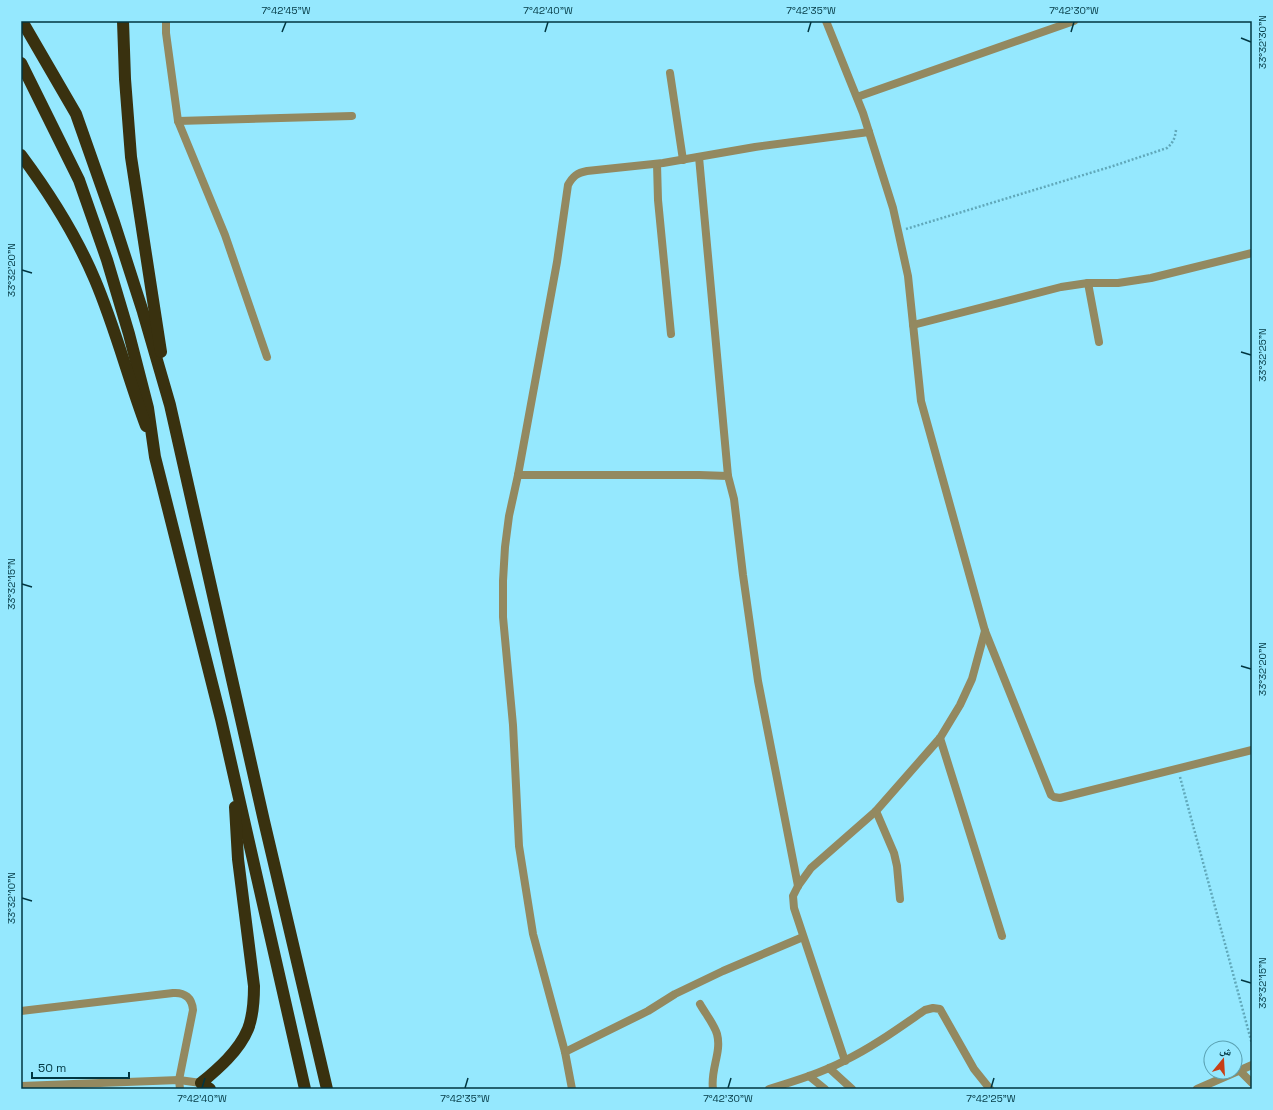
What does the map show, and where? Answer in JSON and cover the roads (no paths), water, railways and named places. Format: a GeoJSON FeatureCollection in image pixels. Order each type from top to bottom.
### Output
{"type":"FeatureCollection","features":[{"type":"Feature","properties":{"kind":"highway"},"geometry":{"type":"LineString","coordinates":[[22,21],[76,114],[114,222],[143,312],[170,405],[327,1089]]}},
{"type":"Feature","properties":{"kind":"highway"},"geometry":{"type":"LineString","coordinates":[[122,21],[131,157],[140,222],[170,405]]}},
{"type":"Feature","properties":{"kind":"highway"},"geometry":{"type":"LineString","coordinates":[[21,63],[79,180],[107,260],[129,334],[148,408],[155,457]]}},
{"type":"Feature","properties":{"kind":"highway"},"geometry":{"type":"LineString","coordinates":[[21,155],[39,179],[69,227],[95,280],[117,340],[155,457],[221,719],[304,1089]]}},
{"type":"Feature","properties":{"kind":"highway"},"geometry":{"type":"LineString","coordinates":[[204,1087],[240,1043],[248,1030],[253,1010],[254,986],[238,859],[233,770]]}},
{"type":"Feature","properties":{"kind":"street"},"geometry":{"type":"LineString","coordinates":[[166,21],[166,33],[178,121],[225,235],[267,357]]}},
{"type":"Feature","properties":{"kind":"street"},"geometry":{"type":"LineString","coordinates":[[826,21],[857,97],[894,208],[908,276],[921,401],[985,631],[1051,795],[1060,798],[1252,750]]}},
{"type":"Feature","properties":{"kind":"street"},"geometry":{"type":"LineString","coordinates":[[857,97],[1074,21]]}},
{"type":"Feature","properties":{"kind":"street"},"geometry":{"type":"LineString","coordinates":[[670,73],[683,160]]}},
{"type":"Feature","properties":{"kind":"street"},"geometry":{"type":"LineString","coordinates":[[178,121],[352,116]]}},
{"type":"Feature","properties":{"kind":"street"},"geometry":{"type":"LineString","coordinates":[[572,1089],[565,1052],[533,934],[519,846],[513,725],[503,617],[505,547],[509,516],[518,475],[570,181],[575,175],[586,171],[657,164],[755,147],[869,132]]}},
{"type":"Feature","properties":{"kind":"street"},"geometry":{"type":"LineString","coordinates":[[699,157],[728,476],[734,499],[758,681],[798,886]]}},
{"type":"Feature","properties":{"kind":"street"},"geometry":{"type":"LineString","coordinates":[[657,164],[658,200],[671,334]]}},
{"type":"Feature","properties":{"kind":"street"},"geometry":{"type":"LineString","coordinates":[[913,325],[1061,287],[1151,278],[1252,253]]}},
{"type":"Feature","properties":{"kind":"street"},"geometry":{"type":"LineString","coordinates":[[1088,284],[1099,342]]}},
{"type":"Feature","properties":{"kind":"street"},"geometry":{"type":"LineString","coordinates":[[518,475],[699,474],[728,476]]}},
{"type":"Feature","properties":{"kind":"street"},"geometry":{"type":"LineString","coordinates":[[845,1061],[803,938],[794,908],[793,896],[798,886],[811,868],[876,811],[940,738],[960,705],[972,679],[985,631]]}},
{"type":"Feature","properties":{"kind":"street"},"geometry":{"type":"LineString","coordinates":[[940,738],[1002,936]]}},
{"type":"Feature","properties":{"kind":"street"},"geometry":{"type":"LineString","coordinates":[[876,811],[894,853],[897,866],[900,899]]}},
{"type":"Feature","properties":{"kind":"street"},"geometry":{"type":"LineString","coordinates":[[565,1052],[648,1011],[675,994],[723,971],[803,938]]}},
{"type":"Feature","properties":{"kind":"street"},"geometry":{"type":"LineString","coordinates":[[21,1011],[173,993],[183,994],[190,1000],[193,1010],[179,1080],[180,1089]]}},
{"type":"Feature","properties":{"kind":"street"},"geometry":{"type":"LineString","coordinates":[[700,1004],[717,1032],[718,1042],[712,1080],[713,1089]]}},
{"type":"Feature","properties":{"kind":"street"},"geometry":{"type":"LineString","coordinates":[[769,1089],[809,1076],[845,1061],[867,1049],[925,1010],[933,1008],[940,1009],[974,1068],[990,1089]]}},
{"type":"Feature","properties":{"kind":"street"},"geometry":{"type":"LineString","coordinates":[[1243,1070],[1252,1065]]}},
{"type":"Feature","properties":{"kind":"street"},"geometry":{"type":"LineString","coordinates":[[829,1068],[852,1089]]}},
{"type":"Feature","properties":{"kind":"street"},"geometry":{"type":"LineString","coordinates":[[1243,1074],[1252,1083]]}},
{"type":"Feature","properties":{"kind":"street"},"geometry":{"type":"LineString","coordinates":[[809,1076],[825,1089]]}},
{"type":"Feature","properties":{"kind":"street"},"geometry":{"type":"LineString","coordinates":[[21,1086],[122,1086],[179,1080],[204,1087]]}},
{"type":"Feature","properties":{"kind":"street"},"geometry":{"type":"LineString","coordinates":[[1197,1089],[1218,1080]]}}]}
